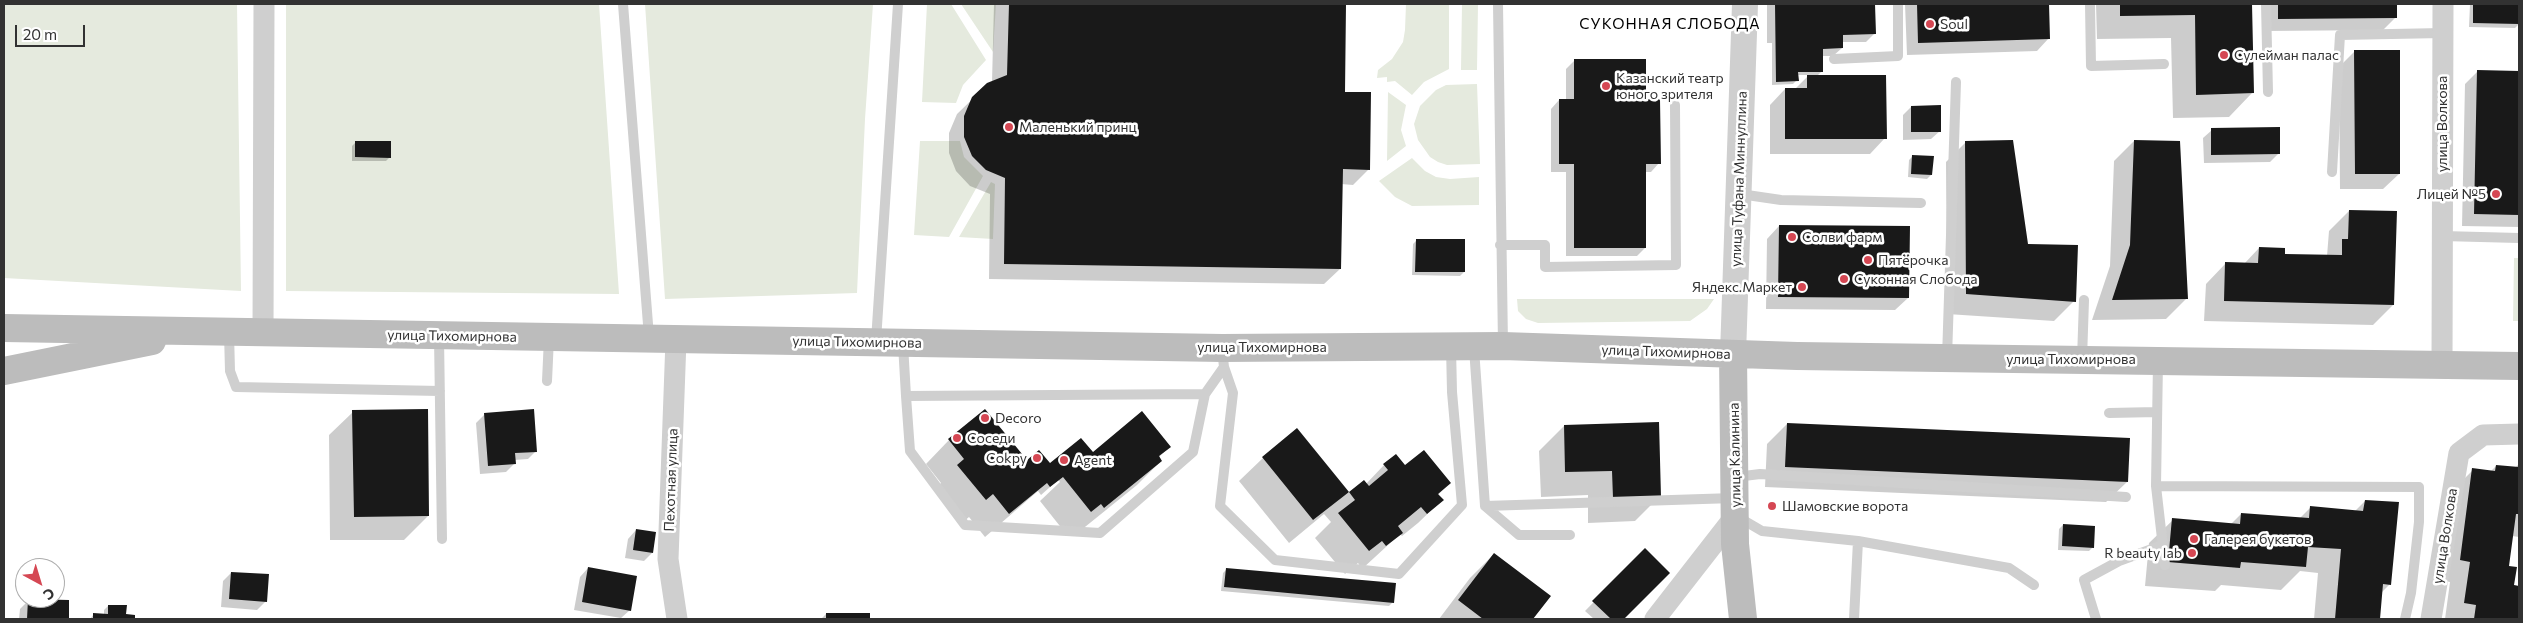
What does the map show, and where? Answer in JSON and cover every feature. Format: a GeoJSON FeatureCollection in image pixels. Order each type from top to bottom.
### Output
{"type":"FeatureCollection","features":[{"type":"Feature","properties":{"kind":"main road","name":"улица Тихомирнова"},"geometry":{"type":"LineString","coordinates":[[4,328],[876,342],[1223,358],[1463,346],[1503,346],[1733,354],[2519,366]]}},
{"type":"Feature","properties":{"kind":"main road"},"geometry":{"type":"LineString","coordinates":[[4,371],[198,331]]}},
{"type":"Feature","properties":{"kind":"main road","name":"улица Калинина"},"geometry":{"type":"LineString","coordinates":[[1733,354],[1735,497]]}},
{"type":"Feature","properties":{"kind":"main road"},"geometry":{"type":"LineString","coordinates":[[1735,497],[1736,544],[1743,619]]}},
{"type":"Feature","properties":{"kind":"street"},"geometry":{"type":"LineString","coordinates":[[263,332],[264,4]]}},
{"type":"Feature","properties":{"kind":"street","name":"улица Туфана Миннуллина"},"geometry":{"type":"LineString","coordinates":[[1733,354],[1745,4]]}},
{"type":"Feature","properties":{"kind":"street","name":"улица Волкова"},"geometry":{"type":"LineString","coordinates":[[2442,364],[2443,4]]}},
{"type":"Feature","properties":{"kind":"street","name":"Пехотная улица"},"geometry":{"type":"LineString","coordinates":[[663,339],[668,559],[677,619]]}},
{"type":"Feature","properties":{"kind":"street","name":"улица Волкова"},"geometry":{"type":"LineString","coordinates":[[2431,619],[2459,453],[2483,435],[2519,434]]}},
{"type":"Feature","properties":{"kind":"street","name":"улица Калинина"},"geometry":{"type":"LineString","coordinates":[[1655,619],[1735,497]]}},
{"type":"Feature","properties":{"kind":"lane"},"geometry":{"type":"LineString","coordinates":[[623,4],[663,339]]}},
{"type":"Feature","properties":{"kind":"lane"},"geometry":{"type":"LineString","coordinates":[[876,342],[898,4]]}},
{"type":"Feature","properties":{"kind":"lane"},"geometry":{"type":"LineString","coordinates":[[1498,4],[1500,245],[1503,346]]}},
{"type":"Feature","properties":{"kind":"lane"},"geometry":{"type":"LineString","coordinates":[[1834,59],[1898,56],[1898,4]]}},
{"type":"Feature","properties":{"kind":"lane"},"geometry":{"type":"LineString","coordinates":[[2090,4],[2091,66],[2164,64]]}},
{"type":"Feature","properties":{"kind":"lane"},"geometry":{"type":"LineString","coordinates":[[2266,4],[2268,92]]}},
{"type":"Feature","properties":{"kind":"lane"},"geometry":{"type":"LineString","coordinates":[[2332,172],[2340,35],[2443,33]]}},
{"type":"Feature","properties":{"kind":"lane"},"geometry":{"type":"LineString","coordinates":[[1947,358],[1956,82]]}},
{"type":"Feature","properties":{"kind":"lane"},"geometry":{"type":"LineString","coordinates":[[1500,245],[1545,245],[1545,267],[1676,265],[1674,105]]}},
{"type":"Feature","properties":{"kind":"lane"},"geometry":{"type":"LineString","coordinates":[[1738,194],[1781,200],[1921,203]]}},
{"type":"Feature","properties":{"kind":"lane"},"geometry":{"type":"LineString","coordinates":[[2442,236],[2519,238]]}},
{"type":"Feature","properties":{"kind":"lane"},"geometry":{"type":"LineString","coordinates":[[2082,359],[2084,300]]}},
{"type":"Feature","properties":{"kind":"lane"},"geometry":{"type":"LineString","coordinates":[[229,332],[230,371],[236,387],[440,390]]}},
{"type":"Feature","properties":{"kind":"lane"},"geometry":{"type":"LineString","coordinates":[[439,336],[442,539]]}},
{"type":"Feature","properties":{"kind":"lane"},"geometry":{"type":"LineString","coordinates":[[547,381],[549,338]]}},
{"type":"Feature","properties":{"kind":"lane"},"geometry":{"type":"LineString","coordinates":[[903,343],[910,452],[965,525],[1100,533],[1193,452],[1206,394],[1223,358]]}},
{"type":"Feature","properties":{"kind":"lane"},"geometry":{"type":"LineString","coordinates":[[1223,358],[1233,393],[1220,506],[1275,560],[1399,574],[1462,505],[1452,392],[1463,346]]}},
{"type":"Feature","properties":{"kind":"lane"},"geometry":{"type":"LineString","coordinates":[[1463,346],[1485,506],[1519,535],[1570,536]]}},
{"type":"Feature","properties":{"kind":"lane"},"geometry":{"type":"LineString","coordinates":[[2158,359],[2156,486],[2165,566]]}},
{"type":"Feature","properties":{"kind":"lane"},"geometry":{"type":"LineString","coordinates":[[906,396],[1206,394]]}},
{"type":"Feature","properties":{"kind":"lane"},"geometry":{"type":"LineString","coordinates":[[2109,413],[2157,412]]}},
{"type":"Feature","properties":{"kind":"lane"},"geometry":{"type":"LineString","coordinates":[[1485,506],[1735,497],[1760,474],[2126,496]]}},
{"type":"Feature","properties":{"kind":"lane"},"geometry":{"type":"LineString","coordinates":[[2156,486],[2419,488],[2420,522],[2411,593],[2405,619]]}},
{"type":"Feature","properties":{"kind":"lane"},"geometry":{"type":"LineString","coordinates":[[1735,497],[1762,531],[1858,540],[2009,568],[2034,585]]}},
{"type":"Feature","properties":{"kind":"lane"},"geometry":{"type":"LineString","coordinates":[[1854,619],[1858,540]]}},
{"type":"Feature","properties":{"kind":"lane"},"geometry":{"type":"LineString","coordinates":[[2096,619],[2084,580],[2119,561],[2163,545]]}},
{"type":"Feature","properties":{"kind":"shaded area"},"geometry":{"type":"Polygon","coordinates":[[[4,4],[237,4],[241,291],[4,278],[4,4]]]}},
{"type":"Feature","properties":{"kind":"shaded area"},"geometry":{"type":"Polygon","coordinates":[[[286,4],[599,4],[619,294],[286,291],[286,4]]]}},
{"type":"Feature","properties":{"kind":"shaded area"},"geometry":{"type":"Polygon","coordinates":[[[645,4],[873,4],[865,119],[857,293],[665,299],[645,4]]]}},
{"type":"Feature","properties":{"kind":"shaded area"},"geometry":{"type":"Polygon","coordinates":[[[927,4],[951,4],[986,60],[963,85],[956,103],[922,102],[927,4]]]}},
{"type":"Feature","properties":{"kind":"shaded area"},"geometry":{"type":"Polygon","coordinates":[[[961,4],[996,4],[993,52],[961,4]]]}},
{"type":"Feature","properties":{"kind":"shaded area"},"geometry":{"type":"Polygon","coordinates":[[[1406,4],[1449,4],[1449,69],[1424,82],[1412,95],[1395,81],[1387,82],[1387,77],[1377,78],[1378,70],[1392,59],[1403,42],[1406,4]]]}},
{"type":"Feature","properties":{"kind":"shaded area"},"geometry":{"type":"Polygon","coordinates":[[[1462,4],[1478,4],[1477,70],[1461,70],[1462,4]]]}},
{"type":"Feature","properties":{"kind":"shaded area"},"geometry":{"type":"Polygon","coordinates":[[[1477,84],[1480,164],[1447,165],[1438,162],[1430,157],[1418,140],[1414,124],[1420,106],[1436,90],[1446,85],[1477,84]]]}},
{"type":"Feature","properties":{"kind":"shaded area"},"geometry":{"type":"Polygon","coordinates":[[[1388,92],[1406,105],[1401,130],[1406,146],[1387,161],[1388,92]]]}},
{"type":"Feature","properties":{"kind":"shaded area"},"geometry":{"type":"Polygon","coordinates":[[[920,141],[960,141],[964,157],[983,176],[949,237],[914,235],[920,141]]]}},
{"type":"Feature","properties":{"kind":"shaded area"},"geometry":{"type":"Polygon","coordinates":[[[1412,158],[1425,171],[1436,177],[1450,179],[1479,177],[1479,205],[1412,206],[1395,197],[1379,181],[1412,158]]]}},
{"type":"Feature","properties":{"kind":"shaded area"},"geometry":{"type":"Polygon","coordinates":[[[991,182],[995,184],[993,239],[959,237],[991,182]]]}},
{"type":"Feature","properties":{"kind":"shaded area"},"geometry":{"type":"Polygon","coordinates":[[[2514,258],[2519,258],[2519,321],[2513,321],[2514,258]]]}},
{"type":"Feature","properties":{"kind":"shaded area"},"geometry":{"type":"Polygon","coordinates":[[[1517,299],[1714,299],[1707,309],[1690,321],[1538,323],[1526,319],[1518,311],[1517,299]]]}},
{"type":"Feature","properties":{"kind":"building"},"geometry":{"type":"Polygon","coordinates":[[[1009,4],[1346,4],[1345,92],[1371,92],[1370,170],[1343,169],[1341,269],[1004,264],[1005,178],[986,170],[972,156],[964,137],[964,116],[972,97],[987,83],[1007,75],[1009,4]]]}},
{"type":"Feature","properties":{"kind":"building"},"geometry":{"type":"Polygon","coordinates":[[[1775,4],[1875,4],[1876,34],[1843,35],[1843,48],[1823,49],[1823,72],[1798,72],[1799,81],[1776,82],[1775,4]]]}},
{"type":"Feature","properties":{"kind":"building"},"geometry":{"type":"Polygon","coordinates":[[[1917,4],[2049,4],[2050,39],[1918,43],[1917,4]]]}},
{"type":"Feature","properties":{"kind":"building","name":"Сулейман палас"},"geometry":{"type":"Polygon","coordinates":[[[2120,4],[2252,4],[2254,93],[2196,95],[2195,15],[2120,16],[2120,4]]]}},
{"type":"Feature","properties":{"kind":"building"},"geometry":{"type":"Polygon","coordinates":[[[2278,4],[2397,4],[2397,18],[2278,19],[2278,4]]]}},
{"type":"Feature","properties":{"kind":"building"},"geometry":{"type":"Polygon","coordinates":[[[2473,4],[2519,4],[2519,24],[2473,23],[2473,4]]]}},
{"type":"Feature","properties":{"kind":"building"},"geometry":{"type":"Polygon","coordinates":[[[2354,50],[2400,50],[2400,174],[2355,174],[2354,50]]]}},
{"type":"Feature","properties":{"kind":"building"},"geometry":{"type":"Polygon","coordinates":[[[1574,59],[1646,59],[1646,99],[1660,99],[1661,164],[1646,164],[1646,248],[1574,248],[1574,164],[1559,164],[1559,99],[1574,99],[1574,59]]]}},
{"type":"Feature","properties":{"kind":"building"},"geometry":{"type":"Polygon","coordinates":[[[2477,70],[2519,71],[2519,215],[2474,214],[2477,70]]]}},
{"type":"Feature","properties":{"kind":"building"},"geometry":{"type":"Polygon","coordinates":[[[1807,75],[1886,75],[1887,139],[1785,139],[1785,88],[1807,88],[1807,75]]]}},
{"type":"Feature","properties":{"kind":"building"},"geometry":{"type":"Polygon","coordinates":[[[1941,105],[1941,132],[1911,132],[1911,106],[1941,105]]]}},
{"type":"Feature","properties":{"kind":"building"},"geometry":{"type":"Polygon","coordinates":[[[2280,127],[2280,154],[2211,155],[2211,128],[2280,127]]]}},
{"type":"Feature","properties":{"kind":"building"},"geometry":{"type":"Polygon","coordinates":[[[2013,140],[2028,244],[2078,245],[2076,302],[1966,294],[1965,141],[2013,140]]]}},
{"type":"Feature","properties":{"kind":"building"},"geometry":{"type":"Polygon","coordinates":[[[2134,140],[2180,141],[2188,299],[2112,300],[2130,245],[2134,140]]]}},
{"type":"Feature","properties":{"kind":"building"},"geometry":{"type":"Polygon","coordinates":[[[355,141],[391,141],[391,158],[355,157],[355,141]]]}},
{"type":"Feature","properties":{"kind":"building"},"geometry":{"type":"Polygon","coordinates":[[[1912,155],[1934,156],[1932,175],[1911,174],[1912,155]]]}},
{"type":"Feature","properties":{"kind":"building"},"geometry":{"type":"Polygon","coordinates":[[[2349,210],[2397,211],[2394,305],[2224,301],[2225,262],[2258,263],[2259,247],[2285,248],[2285,254],[2342,255],[2342,239],[2348,239],[2349,210]]]}},
{"type":"Feature","properties":{"kind":"building","name":"Суконная Слобода"},"geometry":{"type":"Polygon","coordinates":[[[1779,225],[1910,226],[1909,298],[1778,297],[1779,225]]]}},
{"type":"Feature","properties":{"kind":"building"},"geometry":{"type":"Polygon","coordinates":[[[1416,239],[1465,239],[1465,272],[1415,272],[1416,239]]]}},
{"type":"Feature","properties":{"kind":"building"},"geometry":{"type":"Polygon","coordinates":[[[428,409],[429,516],[354,517],[352,410],[428,409]]]}},
{"type":"Feature","properties":{"kind":"building"},"geometry":{"type":"Polygon","coordinates":[[[534,409],[537,452],[515,453],[516,464],[488,466],[484,413],[534,409]]]}},
{"type":"Feature","properties":{"kind":"building"},"geometry":{"type":"Polygon","coordinates":[[[985,409],[1027,460],[1039,450],[1050,463],[1081,438],[1093,452],[1142,411],[1171,447],[1159,456],[1162,461],[1104,508],[1101,504],[1091,512],[1063,477],[1050,487],[1047,483],[1009,514],[993,494],[986,500],[957,465],[964,459],[948,439],[985,409]]]}},
{"type":"Feature","properties":{"kind":"building"},"geometry":{"type":"Polygon","coordinates":[[[1659,422],[1661,497],[1613,498],[1612,471],[1565,472],[1564,425],[1659,422]]]}},
{"type":"Feature","properties":{"kind":"building"},"geometry":{"type":"Polygon","coordinates":[[[1787,423],[2130,438],[2128,482],[1785,467],[1787,423]]]}},
{"type":"Feature","properties":{"kind":"building"},"geometry":{"type":"Polygon","coordinates":[[[1297,428],[1349,492],[1313,520],[1262,457],[1297,428]]]}},
{"type":"Feature","properties":{"kind":"building"},"geometry":{"type":"Polygon","coordinates":[[[1424,450],[1451,483],[1438,494],[1444,500],[1427,514],[1421,507],[1398,526],[1403,533],[1386,546],[1382,541],[1369,551],[1338,513],[1355,500],[1349,492],[1364,480],[1369,486],[1388,470],[1383,464],[1396,454],[1405,465],[1424,450]]]}},
{"type":"Feature","properties":{"kind":"building"},"geometry":{"type":"Polygon","coordinates":[[[2496,465],[2519,467],[2519,514],[2516,514],[2509,566],[2517,567],[2514,585],[2519,586],[2518,619],[2474,619],[2476,605],[2464,603],[2470,562],[2460,560],[2472,468],[2495,471],[2496,465]]]}},
{"type":"Feature","properties":{"kind":"building"},"geometry":{"type":"Polygon","coordinates":[[[2365,500],[2399,502],[2391,585],[2383,584],[2380,619],[2335,619],[2341,549],[2308,547],[2306,567],[2241,562],[2240,568],[2168,562],[2172,518],[2240,524],[2241,513],[2309,518],[2310,506],[2363,511],[2365,500]]]}},
{"type":"Feature","properties":{"kind":"building"},"geometry":{"type":"Polygon","coordinates":[[[2063,524],[2095,526],[2094,548],[2062,546],[2063,524]]]}},
{"type":"Feature","properties":{"kind":"building"},"geometry":{"type":"Polygon","coordinates":[[[636,529],[656,532],[653,553],[633,550],[636,529]]]}},
{"type":"Feature","properties":{"kind":"building"},"geometry":{"type":"Polygon","coordinates":[[[1645,548],[1670,573],[1624,619],[1611,619],[1592,601],[1645,548]]]}},
{"type":"Feature","properties":{"kind":"building"},"geometry":{"type":"Polygon","coordinates":[[[1494,553],[1551,596],[1533,619],[1483,619],[1458,600],[1494,553]]]}},
{"type":"Feature","properties":{"kind":"building"},"geometry":{"type":"Polygon","coordinates":[[[588,567],[637,576],[631,611],[582,602],[588,567]]]}},
{"type":"Feature","properties":{"kind":"building"},"geometry":{"type":"Polygon","coordinates":[[[1226,568],[1396,583],[1394,603],[1224,587],[1226,568]]]}},
{"type":"Feature","properties":{"kind":"building"},"geometry":{"type":"Polygon","coordinates":[[[231,572],[269,574],[267,602],[229,599],[231,572]]]}},
{"type":"Feature","properties":{"kind":"building"},"geometry":{"type":"Polygon","coordinates":[[[65,600],[69,600],[69,619],[27,619],[28,608],[65,608],[65,600]]]}},
{"type":"Feature","properties":{"kind":"building"},"geometry":{"type":"Polygon","coordinates":[[[108,605],[127,605],[126,614],[135,615],[135,619],[93,619],[93,613],[108,614],[108,605]]]}},
{"type":"Feature","properties":{"kind":"building"},"geometry":{"type":"Polygon","coordinates":[[[826,613],[870,613],[870,619],[826,619],[826,613]]]}},
{"type":"Feature","properties":{"kind":"place","name":"Soul"},"geometry":{"type":"Point","coordinates":[1930,24]}},
{"type":"Feature","properties":{"kind":"place","name":"Сулейман палас"},"geometry":{"type":"Point","coordinates":[2224,55]}},
{"type":"Feature","properties":{"kind":"place","name":"Казанский театр юного зрителя"},"geometry":{"type":"Point","coordinates":[1606,86]}},
{"type":"Feature","properties":{"kind":"place","name":"Маленький принц"},"geometry":{"type":"Point","coordinates":[1009,127]}},
{"type":"Feature","properties":{"kind":"place","name":"Лицей №5"},"geometry":{"type":"Point","coordinates":[2496,194]}},
{"type":"Feature","properties":{"kind":"place","name":"Солви фарм"},"geometry":{"type":"Point","coordinates":[1792,237]}},
{"type":"Feature","properties":{"kind":"place","name":"Пятёрочка"},"geometry":{"type":"Point","coordinates":[1868,260]}},
{"type":"Feature","properties":{"kind":"place","name":"Суконная Слобода"},"geometry":{"type":"Point","coordinates":[1844,279]}},
{"type":"Feature","properties":{"kind":"place","name":"Яндекс.Маркет"},"geometry":{"type":"Point","coordinates":[1802,287]}},
{"type":"Feature","properties":{"kind":"place","name":"Decoro"},"geometry":{"type":"Point","coordinates":[985,418]}},
{"type":"Feature","properties":{"kind":"place","name":"Соседи"},"geometry":{"type":"Point","coordinates":[957,438]}},
{"type":"Feature","properties":{"kind":"place","name":"Cokpy"},"geometry":{"type":"Point","coordinates":[1037,458]}},
{"type":"Feature","properties":{"kind":"place","name":"Agent"},"geometry":{"type":"Point","coordinates":[1064,460]}},
{"type":"Feature","properties":{"kind":"place","name":"Шамовские ворота"},"geometry":{"type":"Point","coordinates":[1772,506]}},
{"type":"Feature","properties":{"kind":"place","name":"Галерея букетов"},"geometry":{"type":"Point","coordinates":[2194,539]}},
{"type":"Feature","properties":{"kind":"place","name":"R beauty lab"},"geometry":{"type":"Point","coordinates":[2192,553]}},
{"type":"Feature","properties":{"kind":"district","name":"СУКОННАЯ СЛОБОДА"},"geometry":{"type":"Point","coordinates":[1670,24]}}]}
